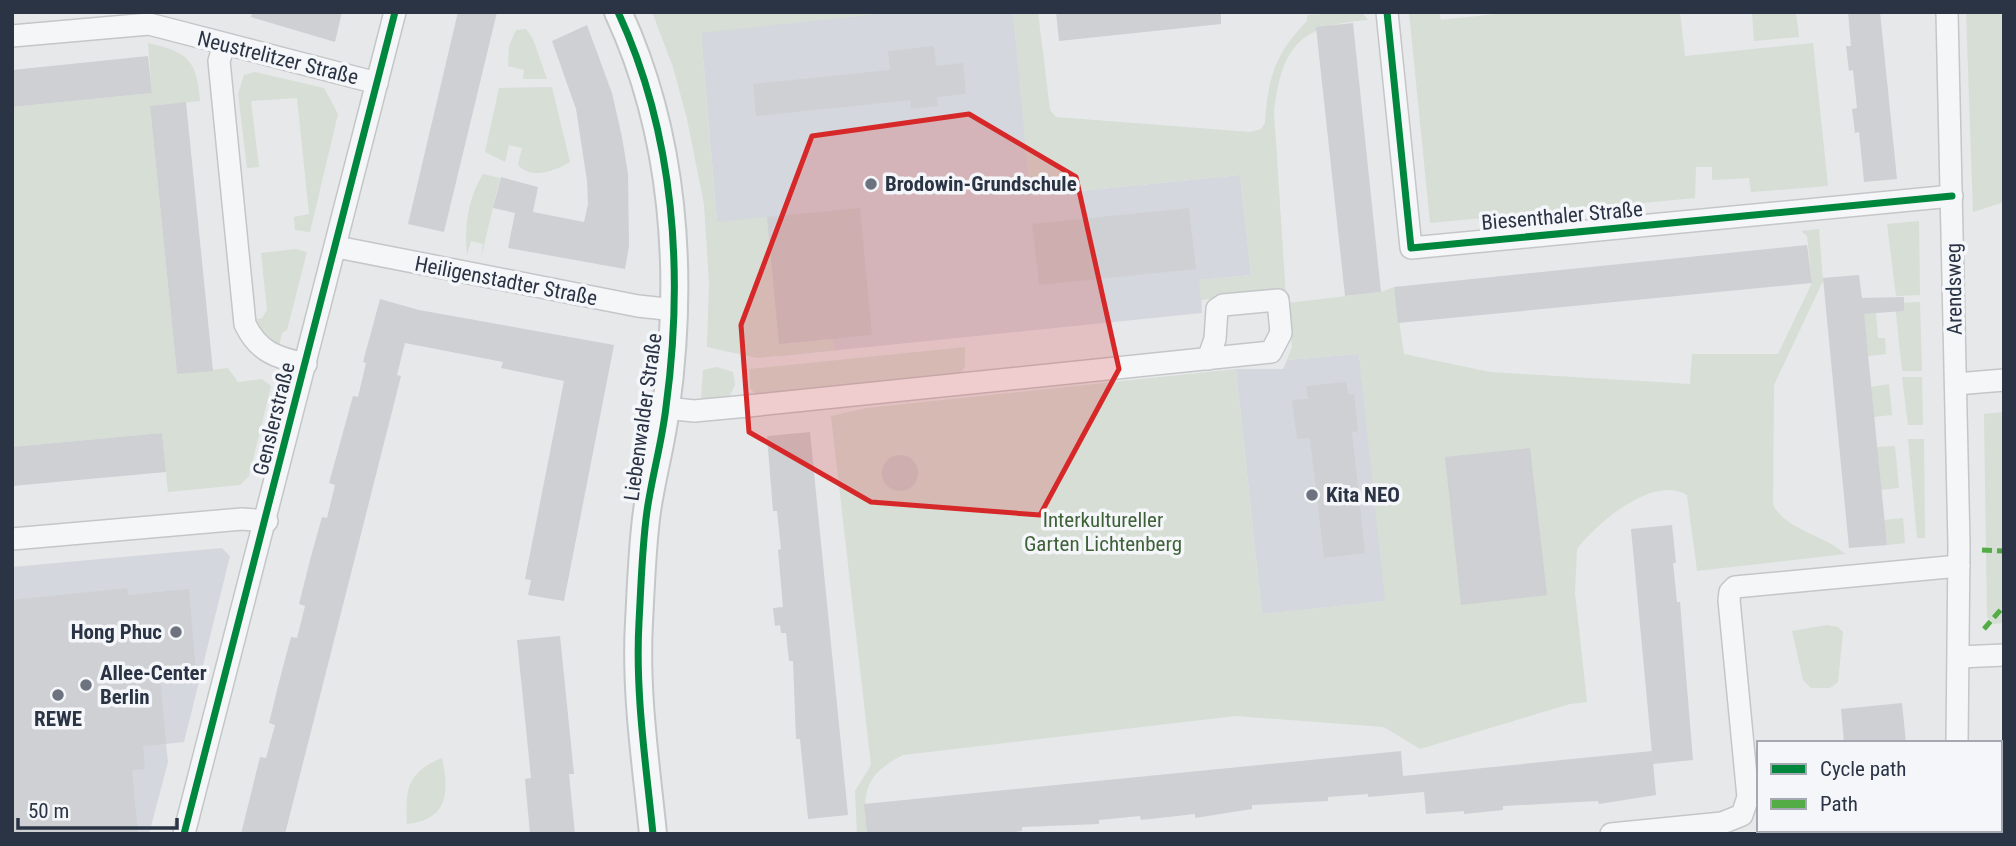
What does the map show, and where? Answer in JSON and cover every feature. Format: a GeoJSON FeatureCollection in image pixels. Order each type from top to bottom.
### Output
{"type":"FeatureCollection","features":[{"type":"Feature","properties":{"kind":"street","name":"Genslerstraße"},"geometry":{"type":"LineString","coordinates":[[184,834],[267,521],[395,12]]}},
{"type":"Feature","properties":{"kind":"street","name":"Liebenwalder Straße"},"geometry":{"type":"LineString","coordinates":[[618,12],[642,70],[657,123],[668,184],[676,265],[675,310],[666,408],[647,513],[639,623],[641,711],[653,834]]}},
{"type":"Feature","properties":{"kind":"street","name":"Biesenthaler Straße"},"geometry":{"type":"LineString","coordinates":[[1387,12],[1411,248],[1952,196]]}},
{"type":"Feature","properties":{"kind":"street","name":"Arendsweg"},"geometry":{"type":"LineString","coordinates":[[1947,12],[1959,566],[1957,741]]}},
{"type":"Feature","properties":{"kind":"street","name":"Neustrelitzer Straße"},"geometry":{"type":"LineString","coordinates":[[12,36],[149,24],[377,83]]}},
{"type":"Feature","properties":{"kind":"street","name":"Genslerstraße"},"geometry":{"type":"LineString","coordinates":[[224,45],[219,61],[245,324],[262,350],[282,359],[306,364]]}},
{"type":"Feature","properties":{"kind":"street","name":"Heiligenstadter Straße"},"geometry":{"type":"LineString","coordinates":[[337,247],[638,306],[675,310]]}},
{"type":"Feature","properties":{"kind":"street","name":"Liebenwalder Straße"},"geometry":{"type":"LineString","coordinates":[[666,408],[694,411],[1208,359]]}},
{"type":"Feature","properties":{"kind":"street"},"geometry":{"type":"LineString","coordinates":[[1956,384],[2004,380]]}},
{"type":"Feature","properties":{"kind":"street"},"geometry":{"type":"LineString","coordinates":[[12,539],[242,519],[267,521]]}},
{"type":"Feature","properties":{"kind":"street"},"geometry":{"type":"LineString","coordinates":[[1611,834],[1722,823],[1742,815],[1748,797],[1730,592],[1735,586],[1959,566]]}},
{"type":"Feature","properties":{"kind":"street"},"geometry":{"type":"LineString","coordinates":[[1959,657],[2004,655]]}},
{"type":"Feature","properties":{"kind":"highlighted area"},"geometry":{"type":"Polygon","coordinates":[[[969,114],[1076,177],[1119,369],[1040,515],[871,502],[749,432],[741,325],[812,136],[969,114]]]}},
{"type":"Feature","properties":{"kind":"shaded area","name":"Brodowin-Grundschule"},"geometry":{"type":"Polygon","coordinates":[[[895,12],[1013,12],[1031,196],[1240,175],[1251,275],[1200,280],[1202,313],[780,356],[717,222],[701,32],[895,12]]]}},
{"type":"Feature","properties":{"kind":"shaded area","name":"Kita NEO"},"geometry":{"type":"Polygon","coordinates":[[[1359,354],[1386,601],[1262,614],[1236,369],[1283,369],[1287,360],[1359,354]]]}},
{"type":"Feature","properties":{"kind":"shaded area","name":"Allee-Center Berlin"},"geometry":{"type":"Polygon","coordinates":[[[222,548],[230,556],[184,742],[166,744],[168,762],[149,834],[12,834],[12,567],[222,548]]]}},
{"type":"Feature","properties":{"kind":"green space"},"geometry":{"type":"Polygon","coordinates":[[[652,12],[895,12],[701,33],[717,222],[767,217],[779,344],[833,339],[834,350],[757,358],[707,347],[709,283],[704,204],[687,119],[673,67],[652,12]]]}},
{"type":"Feature","properties":{"kind":"green space"},"geometry":{"type":"Polygon","coordinates":[[[1013,12],[1038,12],[1050,110],[1056,117],[1250,132],[1261,129],[1265,123],[1268,92],[1275,67],[1287,44],[1307,21],[1307,15],[1362,12],[1368,20],[1327,27],[1311,33],[1299,42],[1283,70],[1274,112],[1286,297],[1275,291],[1201,300],[1199,280],[1251,275],[1240,175],[1030,196],[1013,12]]]}},
{"type":"Feature","properties":{"kind":"green space"},"geometry":{"type":"Polygon","coordinates":[[[1409,12],[1439,12],[1441,20],[1514,12],[1680,12],[1685,56],[1813,43],[1828,186],[1751,192],[1749,178],[1712,180],[1712,167],[1696,167],[1695,198],[1430,223],[1409,12]]]}},
{"type":"Feature","properties":{"kind":"green space"},"geometry":{"type":"Polygon","coordinates":[[[1752,12],[1796,12],[1799,37],[1754,41],[1752,12]]]}},
{"type":"Feature","properties":{"kind":"green space"},"geometry":{"type":"Polygon","coordinates":[[[1966,12],[2004,12],[2004,202],[1973,212],[1966,12]]]}},
{"type":"Feature","properties":{"kind":"green space"},"geometry":{"type":"Polygon","coordinates":[[[526,29],[533,39],[547,79],[523,79],[524,70],[508,66],[509,46],[516,30],[526,29]]]}},
{"type":"Feature","properties":{"kind":"green space"},"geometry":{"type":"Polygon","coordinates":[[[148,43],[173,50],[188,60],[199,87],[200,101],[150,106],[177,374],[228,368],[238,382],[262,379],[271,386],[249,476],[240,485],[168,492],[162,433],[12,447],[12,107],[152,93],[148,43]]]}},
{"type":"Feature","properties":{"kind":"green space"},"geometry":{"type":"Polygon","coordinates":[[[255,72],[324,88],[338,114],[310,232],[295,230],[294,217],[309,214],[297,98],[251,101],[259,167],[247,168],[238,94],[244,75],[255,72]]]}},
{"type":"Feature","properties":{"kind":"green space"},"geometry":{"type":"Polygon","coordinates":[[[552,87],[570,162],[551,171],[537,173],[524,170],[518,165],[522,148],[509,145],[505,162],[485,152],[499,88],[552,87]]]}},
{"type":"Feature","properties":{"kind":"green space"},"geometry":{"type":"Polygon","coordinates":[[[483,174],[500,178],[481,258],[483,244],[471,241],[467,255],[466,234],[468,213],[483,174]]]}},
{"type":"Feature","properties":{"kind":"green space"},"geometry":{"type":"Polygon","coordinates":[[[1919,221],[1920,295],[1896,296],[1887,224],[1919,221]]]}},
{"type":"Feature","properties":{"kind":"green space","name":"Interkultureller Garten Lichtenberg"},"geometry":{"type":"Polygon","coordinates":[[[1819,229],[1823,281],[1774,385],[1773,505],[1787,521],[1845,554],[1697,571],[1687,495],[1673,490],[1658,491],[1627,504],[1598,527],[1577,549],[1575,593],[1587,702],[1570,704],[1420,749],[1384,727],[1235,716],[903,755],[873,778],[866,796],[867,834],[857,834],[855,791],[871,765],[831,416],[866,408],[1236,369],[1262,614],[1385,601],[1359,354],[1287,360],[1292,347],[1288,303],[1381,292],[1394,287],[1404,354],[1490,372],[1690,384],[1692,354],[1778,354],[1812,283],[1807,236],[1801,231],[1819,229]]]}},
{"type":"Feature","properties":{"kind":"green space"},"geometry":{"type":"Polygon","coordinates":[[[296,249],[307,252],[287,330],[282,333],[279,346],[264,340],[253,320],[262,318],[267,310],[261,253],[296,249]]]}},
{"type":"Feature","properties":{"kind":"green space"},"geometry":{"type":"Polygon","coordinates":[[[1920,302],[1922,371],[1902,371],[1895,303],[1920,302]]]}},
{"type":"Feature","properties":{"kind":"green space"},"geometry":{"type":"Polygon","coordinates":[[[1876,313],[1878,338],[1885,338],[1886,354],[1868,356],[1863,314],[1876,313]]]}},
{"type":"Feature","properties":{"kind":"green space"},"geometry":{"type":"Polygon","coordinates":[[[965,347],[965,367],[961,373],[756,395],[750,388],[749,369],[965,347]]]}},
{"type":"Feature","properties":{"kind":"green space"},"geometry":{"type":"Polygon","coordinates":[[[717,367],[733,372],[735,385],[729,397],[706,400],[701,397],[703,370],[717,367]]]}},
{"type":"Feature","properties":{"kind":"green space"},"geometry":{"type":"Polygon","coordinates":[[[1902,377],[1922,377],[1923,425],[1908,425],[1902,377]]]}},
{"type":"Feature","properties":{"kind":"green space"},"geometry":{"type":"Polygon","coordinates":[[[1889,384],[1892,415],[1874,417],[1871,387],[1889,384]]]}},
{"type":"Feature","properties":{"kind":"green space"},"geometry":{"type":"Polygon","coordinates":[[[2004,412],[2004,623],[1994,624],[1987,617],[1984,414],[2004,412]]]}},
{"type":"Feature","properties":{"kind":"green space"},"geometry":{"type":"Polygon","coordinates":[[[1908,439],[1924,439],[1925,538],[1917,538],[1908,439]]]}},
{"type":"Feature","properties":{"kind":"green space"},"geometry":{"type":"Polygon","coordinates":[[[1895,446],[1899,488],[1881,490],[1877,447],[1895,446]]]}},
{"type":"Feature","properties":{"kind":"green space"},"geometry":{"type":"Polygon","coordinates":[[[1903,518],[1905,543],[1887,545],[1884,520],[1903,518]]]}},
{"type":"Feature","properties":{"kind":"green space"},"geometry":{"type":"Polygon","coordinates":[[[1827,625],[1838,627],[1843,632],[1838,682],[1830,688],[1811,688],[1803,680],[1792,631],[1827,625]]]}},
{"type":"Feature","properties":{"kind":"green space"},"geometry":{"type":"Polygon","coordinates":[[[442,758],[445,782],[443,802],[431,816],[407,824],[408,792],[415,776],[430,763],[442,758]]]}},
{"type":"Feature","properties":{"kind":"building"},"geometry":{"type":"Polygon","coordinates":[[[252,12],[342,12],[335,42],[251,17],[252,12]]]}},
{"type":"Feature","properties":{"kind":"building"},"geometry":{"type":"Polygon","coordinates":[[[458,12],[497,12],[444,232],[408,224],[458,12]]]}},
{"type":"Feature","properties":{"kind":"building"},"geometry":{"type":"Polygon","coordinates":[[[1056,12],[1221,12],[1221,24],[1059,41],[1056,12]]]}},
{"type":"Feature","properties":{"kind":"building"},"geometry":{"type":"Polygon","coordinates":[[[1848,12],[1880,12],[1897,179],[1864,182],[1859,132],[1855,133],[1852,109],[1857,108],[1853,70],[1849,71],[1846,46],[1851,46],[1848,12]]]}},
{"type":"Feature","properties":{"kind":"building"},"geometry":{"type":"Polygon","coordinates":[[[1353,23],[1381,292],[1345,296],[1316,27],[1353,23]]]}},
{"type":"Feature","properties":{"kind":"building"},"geometry":{"type":"Polygon","coordinates":[[[587,25],[612,93],[628,174],[629,246],[625,269],[508,248],[515,213],[493,208],[501,177],[538,187],[533,212],[584,222],[588,204],[587,181],[576,109],[552,41],[587,25]]]}},
{"type":"Feature","properties":{"kind":"building"},"geometry":{"type":"Polygon","coordinates":[[[934,46],[936,66],[963,63],[966,94],[937,97],[938,106],[911,109],[911,100],[756,116],[753,84],[890,70],[888,51],[934,46]]]}},
{"type":"Feature","properties":{"kind":"building"},"geometry":{"type":"Polygon","coordinates":[[[148,56],[152,93],[12,107],[12,70],[148,56]]]}},
{"type":"Feature","properties":{"kind":"building"},"geometry":{"type":"Polygon","coordinates":[[[186,102],[213,371],[177,374],[150,106],[186,102]]]}},
{"type":"Feature","properties":{"kind":"building"},"geometry":{"type":"Polygon","coordinates":[[[860,208],[872,335],[779,344],[767,217],[860,208]]]}},
{"type":"Feature","properties":{"kind":"building"},"geometry":{"type":"Polygon","coordinates":[[[1189,208],[1196,269],[1039,285],[1032,224],[1189,208]]]}},
{"type":"Feature","properties":{"kind":"building"},"geometry":{"type":"Polygon","coordinates":[[[1807,245],[1812,283],[1398,323],[1394,287],[1807,245]]]}},
{"type":"Feature","properties":{"kind":"building"},"geometry":{"type":"Polygon","coordinates":[[[1859,275],[1862,298],[1904,297],[1904,311],[1864,314],[1887,545],[1849,548],[1823,278],[1859,275]]]}},
{"type":"Feature","properties":{"kind":"building"},"geometry":{"type":"Polygon","coordinates":[[[380,299],[419,310],[614,345],[564,601],[528,595],[531,580],[525,579],[564,381],[501,368],[503,362],[405,343],[397,375],[401,376],[285,834],[241,834],[260,757],[266,758],[275,725],[269,723],[278,686],[291,637],[297,638],[305,606],[299,604],[322,517],[327,518],[335,485],[329,483],[353,396],[358,397],[366,363],[363,362],[380,299]]]}},
{"type":"Feature","properties":{"kind":"building"},"geometry":{"type":"Polygon","coordinates":[[[1346,382],[1348,394],[1354,394],[1358,431],[1352,432],[1365,553],[1324,558],[1310,438],[1297,439],[1292,400],[1308,399],[1306,386],[1346,382]]]}},
{"type":"Feature","properties":{"kind":"building"},"geometry":{"type":"Polygon","coordinates":[[[810,432],[848,815],[808,819],[800,739],[796,739],[793,661],[789,661],[786,633],[781,633],[780,625],[775,626],[773,608],[783,607],[778,550],[781,549],[777,511],[773,511],[767,436],[810,432]]]}},
{"type":"Feature","properties":{"kind":"building"},"geometry":{"type":"Polygon","coordinates":[[[162,433],[166,472],[12,486],[12,447],[162,433]]]}},
{"type":"Feature","properties":{"kind":"building"},"geometry":{"type":"Polygon","coordinates":[[[1530,448],[1547,595],[1461,605],[1445,457],[1530,448]]]}},
{"type":"Feature","properties":{"kind":"building"},"geometry":{"type":"Polygon","coordinates":[[[900,455],[913,460],[918,473],[913,486],[900,491],[887,486],[882,473],[887,460],[900,455]]]}},
{"type":"Feature","properties":{"kind":"building"},"geometry":{"type":"Polygon","coordinates":[[[1672,525],[1676,563],[1673,563],[1677,602],[1680,602],[1693,760],[1653,764],[1631,529],[1672,525]]]}},
{"type":"Feature","properties":{"kind":"building","name":"Allee-Center Berlin"},"geometry":{"type":"Polygon","coordinates":[[[127,588],[128,595],[189,589],[196,673],[160,676],[166,744],[143,746],[145,769],[132,770],[138,834],[12,834],[12,600],[127,588]]]}},
{"type":"Feature","properties":{"kind":"building"},"geometry":{"type":"Polygon","coordinates":[[[560,636],[574,774],[569,774],[575,834],[530,834],[525,779],[531,778],[517,640],[560,636]]]}},
{"type":"Feature","properties":{"kind":"building"},"geometry":{"type":"Polygon","coordinates":[[[1902,703],[1906,741],[1844,741],[1841,709],[1902,703]]]}},
{"type":"Feature","properties":{"kind":"building"},"geometry":{"type":"Polygon","coordinates":[[[1401,751],[1403,776],[1652,751],[1656,795],[1599,804],[1598,801],[1503,806],[1503,810],[1426,814],[1424,792],[1368,797],[1368,794],[1328,797],[1328,801],[1252,805],[1252,809],[1195,818],[1195,814],[1141,820],[1140,816],[1099,820],[1099,824],[1022,827],[1022,831],[995,834],[867,834],[864,804],[1401,751]]]}},
{"type":"Feature","properties":{"kind":"marked path"},"geometry":{"type":"LineString","coordinates":[[1982,550],[2004,551]]}},
{"type":"Feature","properties":{"kind":"marked path"},"geometry":{"type":"LineString","coordinates":[[1984,629],[2004,606]]}},
{"type":"Feature","properties":{"kind":"cycle path"},"geometry":{"type":"LineString","coordinates":[[184,834],[395,12]]}},
{"type":"Feature","properties":{"kind":"cycle path"},"geometry":{"type":"LineString","coordinates":[[618,12],[652,107],[663,156],[674,256],[671,357],[664,420],[645,525],[638,649],[644,755],[653,834]]}},
{"type":"Feature","properties":{"kind":"cycle path"},"geometry":{"type":"LineString","coordinates":[[1387,12],[1411,248],[1952,196]]}},
{"type":"Feature","properties":{"kind":"place","name":"Brodowin-Grundschule"},"geometry":{"type":"Point","coordinates":[871,184]}},
{"type":"Feature","properties":{"kind":"place","name":"Kita NEO"},"geometry":{"type":"Point","coordinates":[1312,495]}},
{"type":"Feature","properties":{"kind":"place","name":"Hong Phuc"},"geometry":{"type":"Point","coordinates":[176,632]}},
{"type":"Feature","properties":{"kind":"place","name":"Allee-Center Berlin"},"geometry":{"type":"Point","coordinates":[86,685]}},
{"type":"Feature","properties":{"kind":"place","name":"REWE"},"geometry":{"type":"Point","coordinates":[58,695]}}]}
